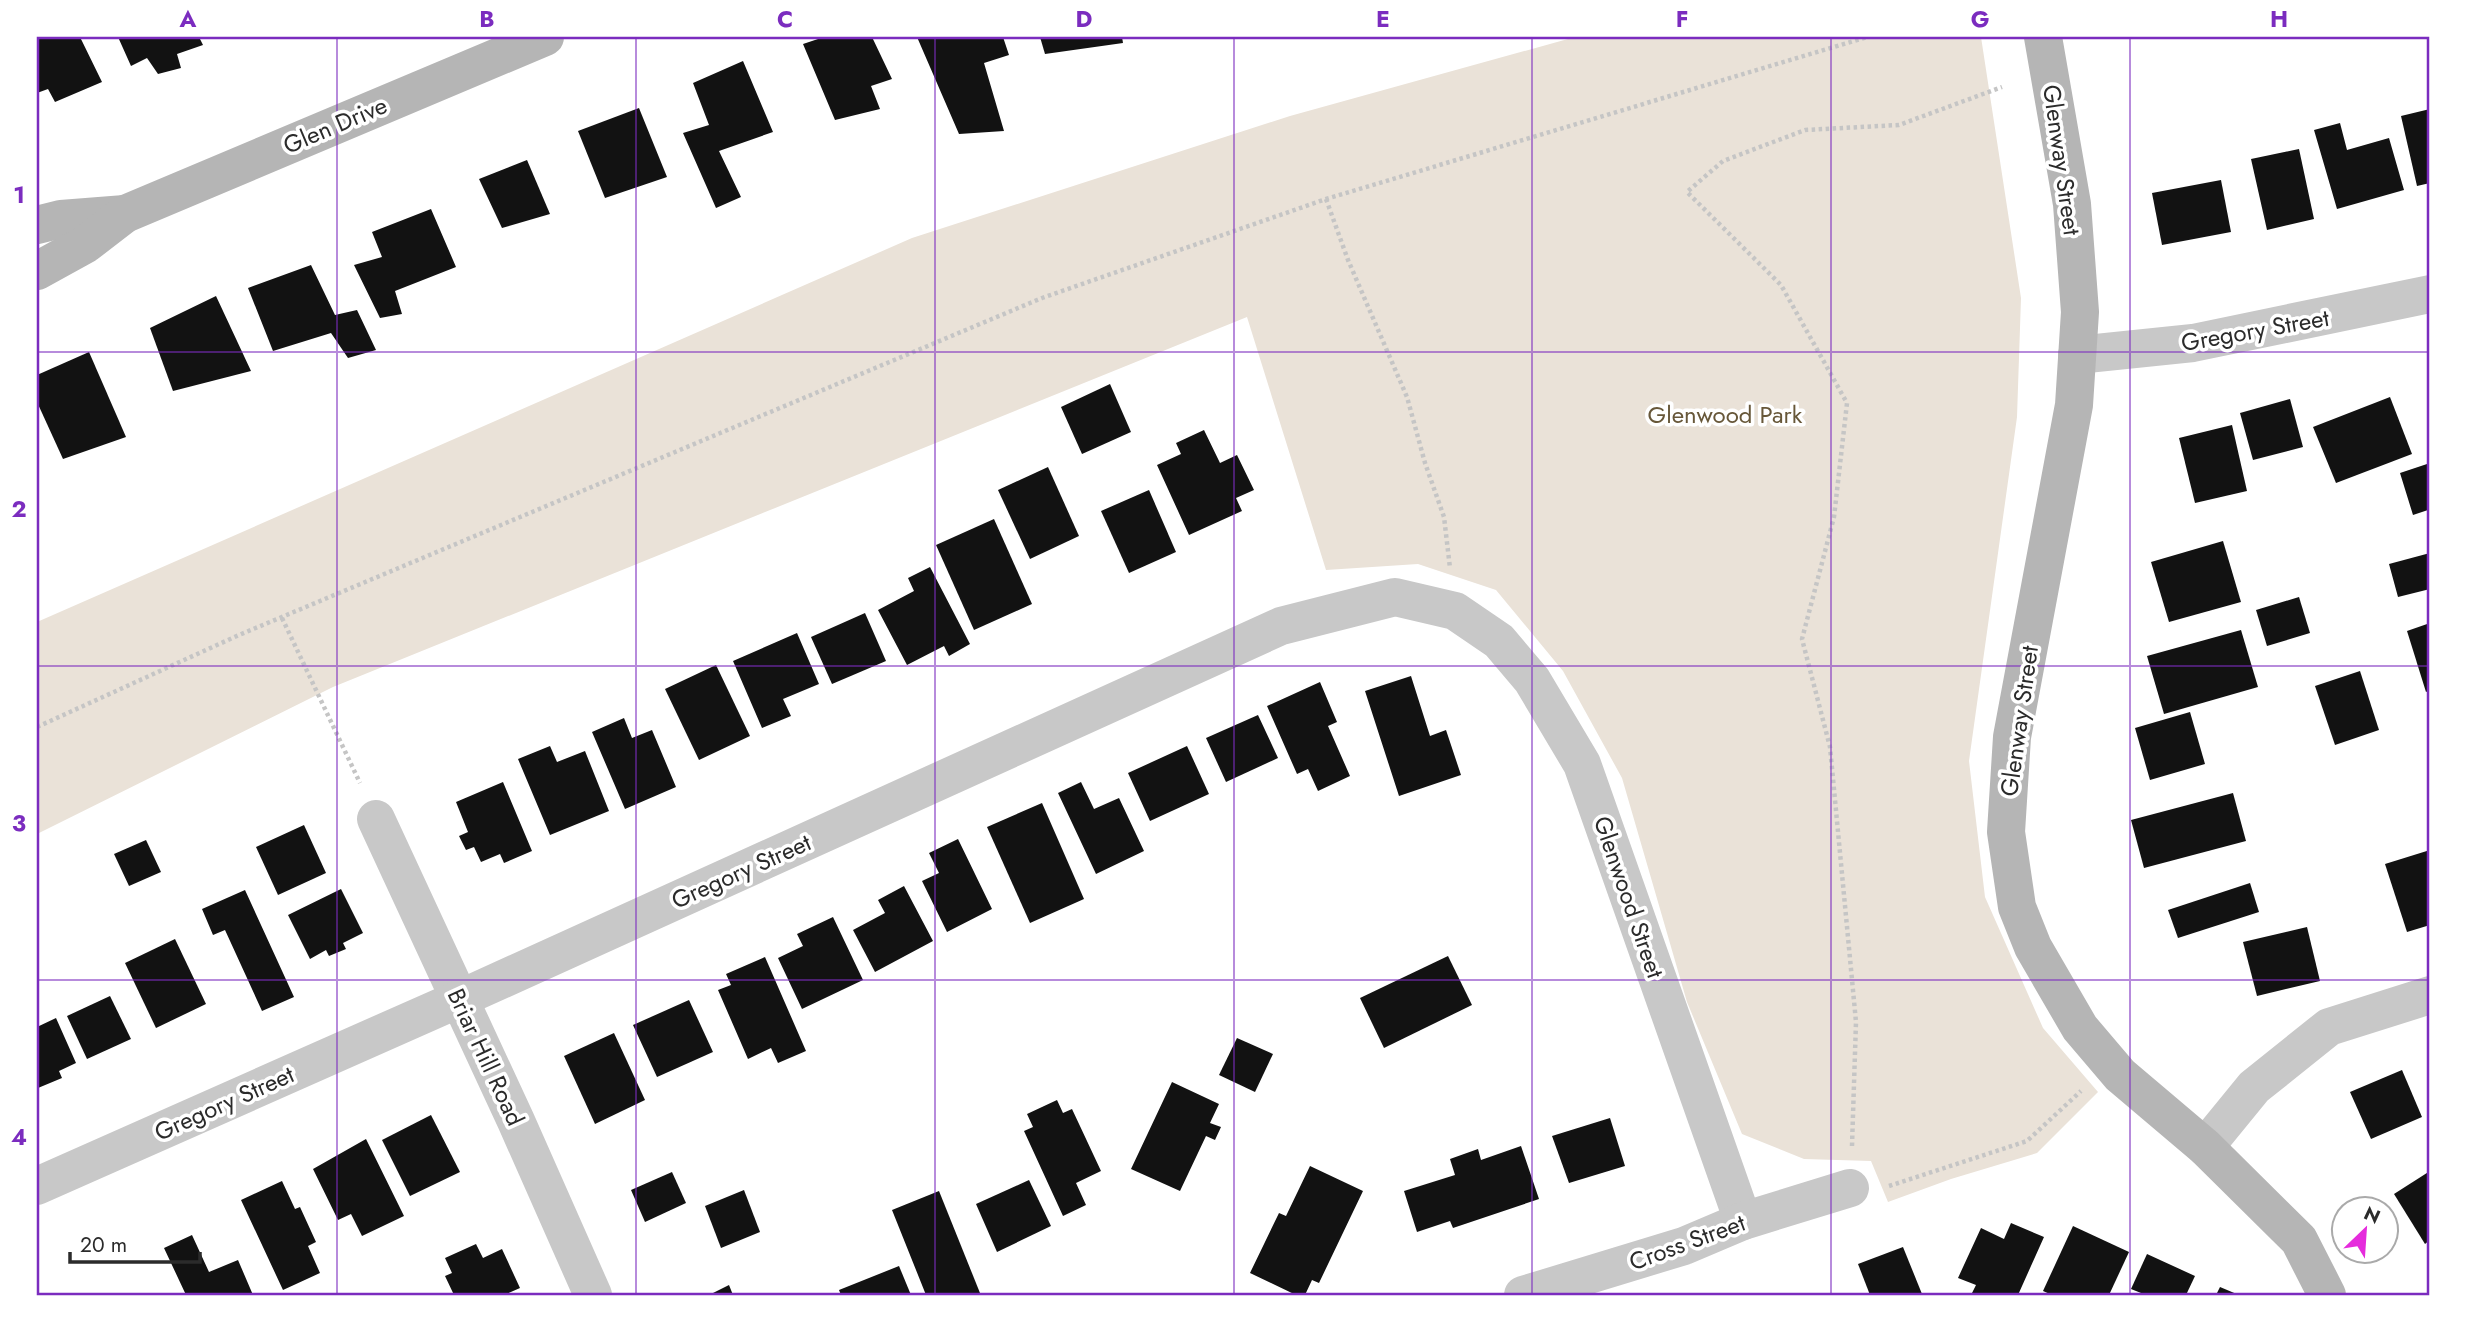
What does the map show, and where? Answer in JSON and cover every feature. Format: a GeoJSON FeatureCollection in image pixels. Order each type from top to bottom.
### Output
{"type":"FeatureCollection","features":[{"type":"Feature","properties":{"kind":"street","name":"Glen Drive"},"geometry":{"type":"LineString","coordinates":[[37,271],[86,244],[125,214],[545,37]]}},
{"type":"Feature","properties":{"kind":"street","name":"Glenway Street"},"geometry":{"type":"LineString","coordinates":[[2043,37],[2071,204],[2080,312],[2074,405],[2012,737],[2006,832],[2017,907],[2033,947],[2080,1028],[2120,1075],[2205,1147],[2299,1240],[2327,1295]]}},
{"type":"Feature","properties":{"kind":"street","name":"Glen Drive"},"geometry":{"type":"LineString","coordinates":[[37,225],[61,219],[125,214]]}},
{"type":"Feature","properties":{"kind":"street","name":"Gregory Street"},"geometry":{"type":"LineString","coordinates":[[2077,355],[2193,343],[2430,294]]}},
{"type":"Feature","properties":{"kind":"street","name":"Gregory Street"},"geometry":{"type":"LineString","coordinates":[[37,1186],[459,999],[1281,626],[1395,597],[1455,611]]}},
{"type":"Feature","properties":{"kind":"street","name":"Glenwood Street"},"geometry":{"type":"LineString","coordinates":[[1455,611],[1499,641],[1532,680],[1582,764],[1743,1221]]}},
{"type":"Feature","properties":{"kind":"street","name":"Briar Hill Road"},"geometry":{"type":"LineString","coordinates":[[376,819],[516,1121],[593,1295]]}},
{"type":"Feature","properties":{"kind":"street"},"geometry":{"type":"LineString","coordinates":[[2205,1147],[2255,1087],[2329,1027],[2430,995]]}},
{"type":"Feature","properties":{"kind":"street","name":"Cross Street"},"geometry":{"type":"LineString","coordinates":[[1523,1295],[1684,1246],[1743,1221],[1850,1188]]}},
{"type":"Feature","properties":{"kind":"path"},"geometry":{"type":"LineString","coordinates":[[37,727],[282,618],[1042,298],[1326,199],[1867,37]]}},
{"type":"Feature","properties":{"kind":"path"},"geometry":{"type":"LineString","coordinates":[[2003,87],[1899,125],[1805,130],[1723,161],[1687,192],[1781,285],[1847,403],[1834,517],[1802,639],[1830,747],[1854,1009],[1850,1188],[1872,1192],[2028,1140],[2086,1086],[2120,1075]]}},
{"type":"Feature","properties":{"kind":"path"},"geometry":{"type":"LineString","coordinates":[[1326,199],[1348,260],[1407,397],[1425,463],[1444,517],[1455,611]]}},
{"type":"Feature","properties":{"kind":"path"},"geometry":{"type":"LineString","coordinates":[[282,618],[376,819]]}},
{"type":"Feature","properties":{"kind":"green space","name":"Glenwood Park"},"geometry":{"type":"Polygon","coordinates":[[[1575,37],[1981,37],[2021,298],[2017,417],[1969,761],[1985,897],[2043,1028],[2098,1092],[2037,1153],[1951,1179],[1888,1202],[1871,1161],[1804,1159],[1742,1134],[1687,1002],[1622,778],[1563,671],[1496,590],[1418,564],[1326,570],[1247,317],[333,687],[37,834],[37,622],[912,238],[1290,116],[1575,37]]]}},
{"type":"Feature","properties":{"kind":"building"},"geometry":{"type":"Polygon","coordinates":[[[37,37],[80,37],[102,82],[55,102],[48,89],[37,93],[37,37]]]}},
{"type":"Feature","properties":{"kind":"building"},"geometry":{"type":"Polygon","coordinates":[[[118,37],[199,37],[203,45],[177,54],[181,68],[158,74],[147,58],[131,66],[118,37]]]}},
{"type":"Feature","properties":{"kind":"building"},"geometry":{"type":"Polygon","coordinates":[[[824,37],[872,37],[892,79],[871,86],[880,109],[835,120],[803,44],[824,37]]]}},
{"type":"Feature","properties":{"kind":"building"},"geometry":{"type":"Polygon","coordinates":[[[917,37],[1003,37],[1009,55],[984,63],[1004,131],[959,134],[917,37]]]}},
{"type":"Feature","properties":{"kind":"building"},"geometry":{"type":"Polygon","coordinates":[[[1040,37],[1122,37],[1123,43],[1045,54],[1040,37]]]}},
{"type":"Feature","properties":{"kind":"building"},"geometry":{"type":"Polygon","coordinates":[[[743,61],[773,132],[719,151],[741,197],[716,208],[683,133],[709,125],[693,83],[743,61]]]}},
{"type":"Feature","properties":{"kind":"building"},"geometry":{"type":"Polygon","coordinates":[[[639,108],[667,177],[605,198],[578,131],[639,108]]]}},
{"type":"Feature","properties":{"kind":"building"},"geometry":{"type":"Polygon","coordinates":[[[2430,109],[2430,183],[2417,186],[2401,116],[2430,109]]]}},
{"type":"Feature","properties":{"kind":"building"},"geometry":{"type":"Polygon","coordinates":[[[2340,123],[2347,150],[2389,138],[2404,190],[2337,209],[2314,130],[2340,123]]]}},
{"type":"Feature","properties":{"kind":"building"},"geometry":{"type":"Polygon","coordinates":[[[2299,149],[2314,219],[2267,230],[2251,159],[2299,149]]]}},
{"type":"Feature","properties":{"kind":"building"},"geometry":{"type":"Polygon","coordinates":[[[527,160],[550,214],[502,228],[479,179],[527,160]]]}},
{"type":"Feature","properties":{"kind":"building"},"geometry":{"type":"Polygon","coordinates":[[[2221,180],[2231,232],[2162,245],[2152,193],[2221,180]]]}},
{"type":"Feature","properties":{"kind":"building"},"geometry":{"type":"Polygon","coordinates":[[[431,209],[456,267],[395,291],[402,314],[380,318],[354,265],[382,257],[372,232],[431,209]]]}},
{"type":"Feature","properties":{"kind":"building"},"geometry":{"type":"Polygon","coordinates":[[[311,265],[335,315],[357,310],[376,350],[348,358],[331,333],[273,351],[248,288],[311,265]]]}},
{"type":"Feature","properties":{"kind":"building"},"geometry":{"type":"Polygon","coordinates":[[[216,296],[251,371],[173,391],[150,328],[216,296]]]}},
{"type":"Feature","properties":{"kind":"building"},"geometry":{"type":"Polygon","coordinates":[[[89,352],[126,437],[63,459],[37,402],[37,375],[89,352]]]}},
{"type":"Feature","properties":{"kind":"building"},"geometry":{"type":"Polygon","coordinates":[[[1110,384],[1131,432],[1082,454],[1061,407],[1110,384]]]}},
{"type":"Feature","properties":{"kind":"building"},"geometry":{"type":"Polygon","coordinates":[[[2390,397],[2412,454],[2336,483],[2313,427],[2390,397]]]}},
{"type":"Feature","properties":{"kind":"building"},"geometry":{"type":"Polygon","coordinates":[[[2290,399],[2303,447],[2253,460],[2240,413],[2290,399]]]}},
{"type":"Feature","properties":{"kind":"building"},"geometry":{"type":"Polygon","coordinates":[[[2232,425],[2247,491],[2195,503],[2179,438],[2232,425]]]}},
{"type":"Feature","properties":{"kind":"building"},"geometry":{"type":"Polygon","coordinates":[[[1204,430],[1220,463],[1237,455],[1254,490],[1236,498],[1242,511],[1189,535],[1157,465],[1181,454],[1176,443],[1204,430]]]}},
{"type":"Feature","properties":{"kind":"building"},"geometry":{"type":"Polygon","coordinates":[[[2430,463],[2430,515],[2428,510],[2413,515],[2400,473],[2430,463]]]}},
{"type":"Feature","properties":{"kind":"building"},"geometry":{"type":"Polygon","coordinates":[[[1048,467],[1079,536],[1030,559],[998,490],[1048,467]]]}},
{"type":"Feature","properties":{"kind":"building"},"geometry":{"type":"Polygon","coordinates":[[[1149,490],[1176,552],[1129,573],[1101,511],[1149,490]]]}},
{"type":"Feature","properties":{"kind":"building"},"geometry":{"type":"Polygon","coordinates":[[[994,519],[1032,604],[974,630],[936,545],[994,519]]]}},
{"type":"Feature","properties":{"kind":"building"},"geometry":{"type":"Polygon","coordinates":[[[2223,541],[2241,602],[2169,622],[2151,562],[2223,541]]]}},
{"type":"Feature","properties":{"kind":"building"},"geometry":{"type":"Polygon","coordinates":[[[2430,553],[2430,589],[2398,597],[2389,564],[2430,553]]]}},
{"type":"Feature","properties":{"kind":"building"},"geometry":{"type":"Polygon","coordinates":[[[930,567],[970,644],[949,656],[944,646],[907,665],[878,610],[914,591],[908,578],[930,567]]]}},
{"type":"Feature","properties":{"kind":"building"},"geometry":{"type":"Polygon","coordinates":[[[2299,597],[2310,633],[2267,646],[2256,610],[2299,597]]]}},
{"type":"Feature","properties":{"kind":"building"},"geometry":{"type":"Polygon","coordinates":[[[865,613],[886,661],[832,684],[811,637],[865,613]]]}},
{"type":"Feature","properties":{"kind":"building"},"geometry":{"type":"Polygon","coordinates":[[[2430,623],[2430,690],[2426,692],[2407,631],[2430,623]]]}},
{"type":"Feature","properties":{"kind":"building"},"geometry":{"type":"Polygon","coordinates":[[[2241,630],[2258,687],[2164,714],[2147,656],[2241,630]]]}},
{"type":"Feature","properties":{"kind":"building"},"geometry":{"type":"Polygon","coordinates":[[[797,633],[819,684],[783,699],[791,716],[762,728],[733,661],[797,633]]]}},
{"type":"Feature","properties":{"kind":"building"},"geometry":{"type":"Polygon","coordinates":[[[716,665],[750,736],[699,760],[665,689],[716,665]]]}},
{"type":"Feature","properties":{"kind":"building"},"geometry":{"type":"Polygon","coordinates":[[[2360,671],[2379,730],[2335,745],[2315,686],[2360,671]]]}},
{"type":"Feature","properties":{"kind":"building"},"geometry":{"type":"Polygon","coordinates":[[[1411,676],[1430,736],[1446,730],[1461,775],[1399,796],[1365,691],[1411,676]]]}},
{"type":"Feature","properties":{"kind":"building"},"geometry":{"type":"Polygon","coordinates":[[[1320,682],[1337,722],[1328,726],[1350,776],[1318,791],[1308,769],[1297,774],[1267,706],[1320,682]]]}},
{"type":"Feature","properties":{"kind":"building"},"geometry":{"type":"Polygon","coordinates":[[[2190,712],[2205,764],[2150,780],[2135,728],[2190,712]]]}},
{"type":"Feature","properties":{"kind":"building"},"geometry":{"type":"Polygon","coordinates":[[[1258,715],[1278,758],[1226,782],[1206,738],[1258,715]]]}},
{"type":"Feature","properties":{"kind":"building"},"geometry":{"type":"Polygon","coordinates":[[[624,718],[632,738],[652,730],[676,787],[625,809],[592,732],[624,718]]]}},
{"type":"Feature","properties":{"kind":"building"},"geometry":{"type":"Polygon","coordinates":[[[550,746],[557,762],[585,751],[609,811],[550,835],[518,759],[550,746]]]}},
{"type":"Feature","properties":{"kind":"building"},"geometry":{"type":"Polygon","coordinates":[[[1187,746],[1209,794],[1150,821],[1128,773],[1187,746]]]}},
{"type":"Feature","properties":{"kind":"building"},"geometry":{"type":"Polygon","coordinates":[[[503,782],[532,851],[504,863],[500,854],[481,862],[474,847],[466,850],[459,836],[468,832],[456,802],[503,782]]]}},
{"type":"Feature","properties":{"kind":"building"},"geometry":{"type":"Polygon","coordinates":[[[1081,782],[1094,809],[1119,798],[1144,851],[1096,874],[1058,793],[1081,782]]]}},
{"type":"Feature","properties":{"kind":"building"},"geometry":{"type":"Polygon","coordinates":[[[2233,793],[2246,841],[2144,868],[2131,820],[2233,793]]]}},
{"type":"Feature","properties":{"kind":"building"},"geometry":{"type":"Polygon","coordinates":[[[1042,803],[1084,899],[1030,923],[987,827],[1042,803]]]}},
{"type":"Feature","properties":{"kind":"building"},"geometry":{"type":"Polygon","coordinates":[[[304,825],[326,873],[278,895],[256,847],[304,825]]]}},
{"type":"Feature","properties":{"kind":"building"},"geometry":{"type":"Polygon","coordinates":[[[958,839],[992,909],[947,932],[922,881],[939,873],[929,853],[958,839]]]}},
{"type":"Feature","properties":{"kind":"building"},"geometry":{"type":"Polygon","coordinates":[[[146,840],[161,872],[129,886],[114,854],[146,840]]]}},
{"type":"Feature","properties":{"kind":"building"},"geometry":{"type":"Polygon","coordinates":[[[2430,850],[2430,925],[2407,932],[2385,864],[2430,850]]]}},
{"type":"Feature","properties":{"kind":"building"},"geometry":{"type":"Polygon","coordinates":[[[2250,883],[2259,912],[2178,938],[2168,910],[2250,883]]]}},
{"type":"Feature","properties":{"kind":"building"},"geometry":{"type":"Polygon","coordinates":[[[904,886],[933,941],[875,972],[853,930],[885,913],[878,900],[904,886]]]}},
{"type":"Feature","properties":{"kind":"building"},"geometry":{"type":"Polygon","coordinates":[[[341,889],[363,933],[343,943],[346,949],[329,956],[326,950],[310,959],[288,915],[341,889]]]}},
{"type":"Feature","properties":{"kind":"building"},"geometry":{"type":"Polygon","coordinates":[[[245,890],[294,997],[262,1011],[225,930],[213,935],[202,909],[245,890]]]}},
{"type":"Feature","properties":{"kind":"building"},"geometry":{"type":"Polygon","coordinates":[[[833,917],[863,980],[802,1009],[778,958],[803,946],[797,934],[833,917]]]}},
{"type":"Feature","properties":{"kind":"building"},"geometry":{"type":"Polygon","coordinates":[[[2307,927],[2320,981],[2257,996],[2243,942],[2307,927]]]}},
{"type":"Feature","properties":{"kind":"building"},"geometry":{"type":"Polygon","coordinates":[[[175,939],[206,1004],[156,1028],[125,963],[175,939]]]}},
{"type":"Feature","properties":{"kind":"building"},"geometry":{"type":"Polygon","coordinates":[[[1448,956],[1472,1005],[1384,1048],[1360,998],[1448,956]]]}},
{"type":"Feature","properties":{"kind":"building"},"geometry":{"type":"Polygon","coordinates":[[[765,957],[806,1051],[778,1063],[771,1048],[748,1059],[718,990],[731,985],[726,974],[765,957]]]}},
{"type":"Feature","properties":{"kind":"building"},"geometry":{"type":"Polygon","coordinates":[[[110,996],[131,1039],[87,1059],[67,1016],[110,996]]]}},
{"type":"Feature","properties":{"kind":"building"},"geometry":{"type":"Polygon","coordinates":[[[689,1000],[713,1052],[657,1077],[633,1025],[689,1000]]]}},
{"type":"Feature","properties":{"kind":"building"},"geometry":{"type":"Polygon","coordinates":[[[56,1018],[76,1063],[59,1071],[62,1078],[38,1088],[37,1027],[56,1018]]]}},
{"type":"Feature","properties":{"kind":"building"},"geometry":{"type":"Polygon","coordinates":[[[614,1033],[645,1100],[595,1124],[564,1056],[614,1033]]]}},
{"type":"Feature","properties":{"kind":"building"},"geometry":{"type":"Polygon","coordinates":[[[1237,1038],[1273,1054],[1255,1092],[1219,1075],[1237,1038]]]}},
{"type":"Feature","properties":{"kind":"building"},"geometry":{"type":"Polygon","coordinates":[[[2402,1070],[2422,1117],[2371,1139],[2350,1092],[2402,1070]]]}},
{"type":"Feature","properties":{"kind":"building"},"geometry":{"type":"Polygon","coordinates":[[[1172,1082],[1219,1104],[1210,1123],[1221,1127],[1215,1140],[1206,1136],[1180,1191],[1131,1169],[1172,1082]]]}},
{"type":"Feature","properties":{"kind":"building"},"geometry":{"type":"Polygon","coordinates":[[[1057,1100],[1063,1113],[1072,1109],[1101,1171],[1076,1183],[1086,1205],[1063,1216],[1024,1131],[1033,1127],[1027,1114],[1057,1100]]]}},
{"type":"Feature","properties":{"kind":"building"},"geometry":{"type":"Polygon","coordinates":[[[431,1115],[460,1172],[410,1196],[382,1140],[431,1115]]]}},
{"type":"Feature","properties":{"kind":"building"},"geometry":{"type":"Polygon","coordinates":[[[1610,1118],[1625,1166],[1569,1183],[1552,1136],[1610,1118]]]}},
{"type":"Feature","properties":{"kind":"building"},"geometry":{"type":"Polygon","coordinates":[[[366,1139],[404,1216],[362,1236],[351,1214],[338,1220],[313,1169],[366,1139]]]}},
{"type":"Feature","properties":{"kind":"building"},"geometry":{"type":"Polygon","coordinates":[[[1521,1146],[1539,1199],[1453,1228],[1450,1221],[1417,1232],[1404,1191],[1455,1175],[1450,1159],[1478,1149],[1481,1160],[1521,1146]]]}},
{"type":"Feature","properties":{"kind":"building"},"geometry":{"type":"Polygon","coordinates":[[[1310,1166],[1363,1191],[1319,1283],[1312,1280],[1305,1295],[1296,1295],[1250,1273],[1279,1213],[1286,1216],[1310,1166]]]}},
{"type":"Feature","properties":{"kind":"building"},"geometry":{"type":"Polygon","coordinates":[[[2430,1171],[2430,1240],[2425,1244],[2400,1204],[2400,1196],[2394,1194],[2430,1171]]]}},
{"type":"Feature","properties":{"kind":"building"},"geometry":{"type":"Polygon","coordinates":[[[672,1172],[686,1203],[645,1222],[631,1190],[672,1172]]]}},
{"type":"Feature","properties":{"kind":"building"},"geometry":{"type":"Polygon","coordinates":[[[1029,1180],[1051,1226],[997,1252],[976,1204],[1029,1180]]]}},
{"type":"Feature","properties":{"kind":"building"},"geometry":{"type":"Polygon","coordinates":[[[282,1181],[295,1209],[300,1207],[316,1242],[308,1246],[320,1273],[283,1290],[241,1200],[282,1181]]]}},
{"type":"Feature","properties":{"kind":"building"},"geometry":{"type":"Polygon","coordinates":[[[744,1190],[760,1232],[721,1248],[705,1206],[744,1190]]]}},
{"type":"Feature","properties":{"kind":"building"},"geometry":{"type":"Polygon","coordinates":[[[939,1191],[980,1293],[926,1295],[892,1210],[939,1191]]]}},
{"type":"Feature","properties":{"kind":"building"},"geometry":{"type":"Polygon","coordinates":[[[2011,1223],[2044,1237],[2018,1295],[1971,1295],[1976,1285],[1958,1278],[1981,1228],[2004,1239],[2011,1223]]]}},
{"type":"Feature","properties":{"kind":"building"},"geometry":{"type":"Polygon","coordinates":[[[2073,1226],[2129,1252],[2109,1295],[2052,1295],[2043,1291],[2073,1226]]]}},
{"type":"Feature","properties":{"kind":"building"},"geometry":{"type":"Polygon","coordinates":[[[192,1235],[209,1272],[238,1260],[253,1295],[186,1295],[164,1248],[192,1235]]]}},
{"type":"Feature","properties":{"kind":"building"},"geometry":{"type":"Polygon","coordinates":[[[476,1244],[483,1258],[502,1249],[520,1288],[504,1295],[454,1295],[445,1276],[452,1273],[445,1258],[476,1244]]]}},
{"type":"Feature","properties":{"kind":"building"},"geometry":{"type":"Polygon","coordinates":[[[1903,1247],[1922,1294],[1870,1295],[1858,1264],[1903,1247]]]}},
{"type":"Feature","properties":{"kind":"building"},"geometry":{"type":"Polygon","coordinates":[[[2147,1254],[2195,1276],[2186,1295],[2146,1295],[2131,1289],[2147,1254]]]}},
{"type":"Feature","properties":{"kind":"building"},"geometry":{"type":"Polygon","coordinates":[[[899,1266],[911,1295],[841,1295],[839,1290],[899,1266]]]}},
{"type":"Feature","properties":{"kind":"building"},"geometry":{"type":"Polygon","coordinates":[[[729,1285],[733,1295],[709,1295],[729,1285]]]}},
{"type":"Feature","properties":{"kind":"building"},"geometry":{"type":"Polygon","coordinates":[[[2220,1287],[2239,1295],[2216,1295],[2220,1287]]]}}]}
